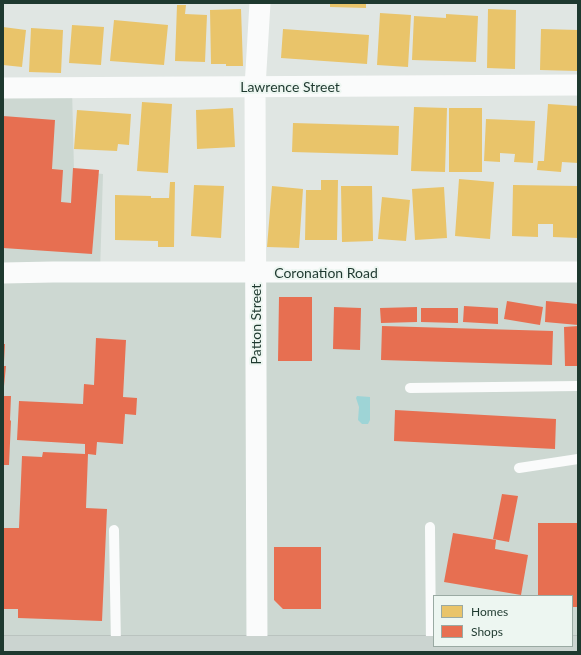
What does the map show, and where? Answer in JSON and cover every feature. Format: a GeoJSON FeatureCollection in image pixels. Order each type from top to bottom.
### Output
{"type":"FeatureCollection","features":[{"type":"Feature","properties":{"kind":"main road"},"geometry":{"type":"LineString","coordinates":[[14,648],[116,647],[147,650],[257,646],[329,649],[431,646]]}},
{"type":"Feature","properties":{"kind":"main road"},"geometry":{"type":"LineString","coordinates":[[450,647],[488,649],[578,647]]}},
{"type":"Feature","properties":{"kind":"street","name":"Patton Street"},"geometry":{"type":"LineString","coordinates":[[257,646],[255,87],[260,3]]}},
{"type":"Feature","properties":{"kind":"street","name":"Lawrence Street"},"geometry":{"type":"LineString","coordinates":[[3,88],[578,86]]}},
{"type":"Feature","properties":{"kind":"street","name":"Coronation Road"},"geometry":{"type":"LineString","coordinates":[[3,273],[578,272]]}},
{"type":"Feature","properties":{"kind":"lane"},"geometry":{"type":"LineString","coordinates":[[410,388],[578,386]]}},
{"type":"Feature","properties":{"kind":"lane"},"geometry":{"type":"LineString","coordinates":[[519,468],[578,460]]}},
{"type":"Feature","properties":{"kind":"lane"},"geometry":{"type":"LineString","coordinates":[[430,527],[431,646]]}},
{"type":"Feature","properties":{"kind":"lane"},"geometry":{"type":"LineString","coordinates":[[114,530],[116,647]]}},
{"type":"Feature","properties":{"kind":"shaded area"},"geometry":{"type":"Polygon","coordinates":[[[3,88],[72,88],[74,171],[103,174],[100,273],[578,272],[578,652],[3,652],[3,88]]]}},
{"type":"Feature","properties":{"kind":"water"},"geometry":{"type":"Polygon","coordinates":[[[357,396],[370,397],[370,420],[368,424],[362,424],[358,420],[359,407],[356,398],[357,396]]]}},
{"type":"Feature","properties":{"kind":"building: Homes"},"geometry":{"type":"Polygon","coordinates":[[[330,3],[366,3],[366,8],[330,7],[330,3]]]}},
{"type":"Feature","properties":{"kind":"building: Homes"},"geometry":{"type":"Polygon","coordinates":[[[177,5],[186,5],[185,14],[207,15],[205,62],[175,61],[177,5]]]}},
{"type":"Feature","properties":{"kind":"building: Homes"},"geometry":{"type":"Polygon","coordinates":[[[241,9],[243,66],[211,64],[210,10],[241,9]]]}},
{"type":"Feature","properties":{"kind":"building: Homes"},"geometry":{"type":"Polygon","coordinates":[[[488,9],[516,10],[515,69],[487,68],[488,9]]]}},
{"type":"Feature","properties":{"kind":"building: Homes"},"geometry":{"type":"Polygon","coordinates":[[[380,13],[411,15],[408,67],[377,65],[380,13]]]}},
{"type":"Feature","properties":{"kind":"building: Homes"},"geometry":{"type":"Polygon","coordinates":[[[446,14],[478,16],[476,62],[412,60],[414,16],[446,18],[446,14]]]}},
{"type":"Feature","properties":{"kind":"building: Homes"},"geometry":{"type":"Polygon","coordinates":[[[114,20],[168,25],[164,65],[110,61],[114,20]]]}},
{"type":"Feature","properties":{"kind":"building: Homes"},"geometry":{"type":"Polygon","coordinates":[[[72,25],[104,27],[101,65],[69,63],[72,25]]]}},
{"type":"Feature","properties":{"kind":"building: Homes"},"geometry":{"type":"Polygon","coordinates":[[[3,27],[26,30],[22,67],[3,65],[3,27]]]}},
{"type":"Feature","properties":{"kind":"building: Homes"},"geometry":{"type":"Polygon","coordinates":[[[31,28],[63,30],[61,73],[29,72],[31,28]]]}},
{"type":"Feature","properties":{"kind":"building: Homes"},"geometry":{"type":"Polygon","coordinates":[[[283,29],[369,35],[367,64],[281,58],[283,29]]]}},
{"type":"Feature","properties":{"kind":"building: Homes"},"geometry":{"type":"Polygon","coordinates":[[[541,29],[578,30],[578,71],[540,70],[541,29]]]}},
{"type":"Feature","properties":{"kind":"building: Homes"},"geometry":{"type":"Polygon","coordinates":[[[142,102],[172,104],[168,173],[137,171],[142,102]]]}},
{"type":"Feature","properties":{"kind":"building: Homes"},"geometry":{"type":"Polygon","coordinates":[[[548,104],[578,106],[578,163],[562,162],[561,172],[537,170],[538,161],[544,161],[548,104]]]}},
{"type":"Feature","properties":{"kind":"building: Homes"},"geometry":{"type":"Polygon","coordinates":[[[414,107],[447,108],[445,172],[411,171],[414,107]]]}},
{"type":"Feature","properties":{"kind":"building: Homes"},"geometry":{"type":"Polygon","coordinates":[[[233,108],[235,147],[197,149],[196,110],[233,108]]]}},
{"type":"Feature","properties":{"kind":"building: Homes"},"geometry":{"type":"Polygon","coordinates":[[[449,108],[482,108],[482,172],[449,172],[449,108]]]}},
{"type":"Feature","properties":{"kind":"building: Homes"},"geometry":{"type":"Polygon","coordinates":[[[77,110],[131,114],[129,145],[118,144],[117,151],[74,149],[77,110]]]}},
{"type":"Feature","properties":{"kind":"building: Homes"},"geometry":{"type":"Polygon","coordinates":[[[486,119],[535,121],[533,163],[514,162],[515,154],[500,153],[500,162],[484,161],[486,119]]]}},
{"type":"Feature","properties":{"kind":"building: Homes"},"geometry":{"type":"Polygon","coordinates":[[[293,123],[399,126],[398,155],[292,152],[293,123]]]}},
{"type":"Feature","properties":{"kind":"building: Homes"},"geometry":{"type":"Polygon","coordinates":[[[459,179],[494,182],[490,239],[455,236],[459,179]]]}},
{"type":"Feature","properties":{"kind":"building: Homes"},"geometry":{"type":"Polygon","coordinates":[[[321,180],[338,180],[337,240],[305,240],[306,190],[321,190],[321,180]]]}},
{"type":"Feature","properties":{"kind":"building: Homes"},"geometry":{"type":"Polygon","coordinates":[[[170,182],[175,182],[174,247],[158,247],[158,241],[115,240],[115,195],[169,198],[170,182]]]}},
{"type":"Feature","properties":{"kind":"building: Homes"},"geometry":{"type":"Polygon","coordinates":[[[194,185],[224,186],[221,238],[191,236],[194,185]]]}},
{"type":"Feature","properties":{"kind":"building: Homes"},"geometry":{"type":"Polygon","coordinates":[[[513,185],[578,186],[578,238],[553,237],[553,224],[538,224],[538,237],[512,236],[513,185]]]}},
{"type":"Feature","properties":{"kind":"building: Homes"},"geometry":{"type":"Polygon","coordinates":[[[272,186],[303,189],[299,248],[267,247],[272,186]]]}},
{"type":"Feature","properties":{"kind":"building: Homes"},"geometry":{"type":"Polygon","coordinates":[[[341,186],[372,186],[373,241],[342,242],[341,186]]]}},
{"type":"Feature","properties":{"kind":"building: Homes"},"geometry":{"type":"Polygon","coordinates":[[[444,187],[447,238],[415,240],[412,189],[444,187]]]}},
{"type":"Feature","properties":{"kind":"building: Homes"},"geometry":{"type":"Polygon","coordinates":[[[382,197],[410,200],[406,241],[378,239],[382,197]]]}},
{"type":"Feature","properties":{"kind":"building: Shops"},"geometry":{"type":"Polygon","coordinates":[[[3,116],[55,120],[52,169],[63,170],[61,202],[71,203],[73,168],[99,170],[92,254],[3,248],[3,116]]]}},
{"type":"Feature","properties":{"kind":"building: Shops"},"geometry":{"type":"Polygon","coordinates":[[[279,297],[312,297],[312,361],[278,361],[279,297]]]}},
{"type":"Feature","properties":{"kind":"building: Shops"},"geometry":{"type":"Polygon","coordinates":[[[507,301],[543,307],[540,325],[504,319],[507,301]]]}},
{"type":"Feature","properties":{"kind":"building: Shops"},"geometry":{"type":"Polygon","coordinates":[[[546,301],[578,304],[578,325],[545,322],[546,301]]]}},
{"type":"Feature","properties":{"kind":"building: Shops"},"geometry":{"type":"Polygon","coordinates":[[[464,306],[498,308],[498,324],[463,322],[464,306]]]}},
{"type":"Feature","properties":{"kind":"building: Shops"},"geometry":{"type":"Polygon","coordinates":[[[334,307],[361,308],[360,350],[333,349],[334,307]]]}},
{"type":"Feature","properties":{"kind":"building: Shops"},"geometry":{"type":"Polygon","coordinates":[[[417,307],[417,322],[381,323],[380,308],[417,307]]]}},
{"type":"Feature","properties":{"kind":"building: Shops"},"geometry":{"type":"Polygon","coordinates":[[[421,308],[458,308],[458,323],[421,322],[421,308]]]}},
{"type":"Feature","properties":{"kind":"building: Shops"},"geometry":{"type":"Polygon","coordinates":[[[382,326],[553,331],[552,365],[381,360],[382,326]]]}},
{"type":"Feature","properties":{"kind":"building: Shops"},"geometry":{"type":"Polygon","coordinates":[[[578,326],[578,366],[565,366],[564,327],[578,326]]]}},
{"type":"Feature","properties":{"kind":"building: Shops"},"geometry":{"type":"Polygon","coordinates":[[[96,338],[126,340],[123,397],[137,398],[136,415],[125,414],[123,444],[97,442],[96,455],[88,454],[86,508],[107,509],[102,621],[18,618],[18,609],[3,609],[3,528],[19,528],[22,456],[42,457],[43,452],[85,454],[85,444],[17,440],[19,401],[83,404],[84,384],[94,385],[96,338]]]}},
{"type":"Feature","properties":{"kind":"building: Shops"},"geometry":{"type":"Polygon","coordinates":[[[3,344],[5,344],[4,362],[3,362],[3,344]]]}},
{"type":"Feature","properties":{"kind":"building: Shops"},"geometry":{"type":"Polygon","coordinates":[[[3,366],[6,366],[4,386],[3,386],[3,366]]]}},
{"type":"Feature","properties":{"kind":"building: Shops"},"geometry":{"type":"Polygon","coordinates":[[[3,396],[11,396],[9,465],[3,465],[3,396]]]}},
{"type":"Feature","properties":{"kind":"building: Shops"},"geometry":{"type":"Polygon","coordinates":[[[395,410],[556,419],[555,449],[394,441],[395,410]]]}},
{"type":"Feature","properties":{"kind":"building: Shops"},"geometry":{"type":"Polygon","coordinates":[[[502,494],[518,496],[509,542],[493,539],[502,494]]]}},
{"type":"Feature","properties":{"kind":"building: Shops"},"geometry":{"type":"Polygon","coordinates":[[[538,523],[578,523],[578,607],[573,607],[573,595],[538,595],[538,523]]]}},
{"type":"Feature","properties":{"kind":"building: Shops"},"geometry":{"type":"Polygon","coordinates":[[[453,533],[496,540],[495,549],[528,555],[521,595],[444,582],[453,533]]]}},
{"type":"Feature","properties":{"kind":"building: Shops"},"geometry":{"type":"Polygon","coordinates":[[[274,547],[321,547],[321,609],[283,609],[274,600],[274,547]]]}}]}
